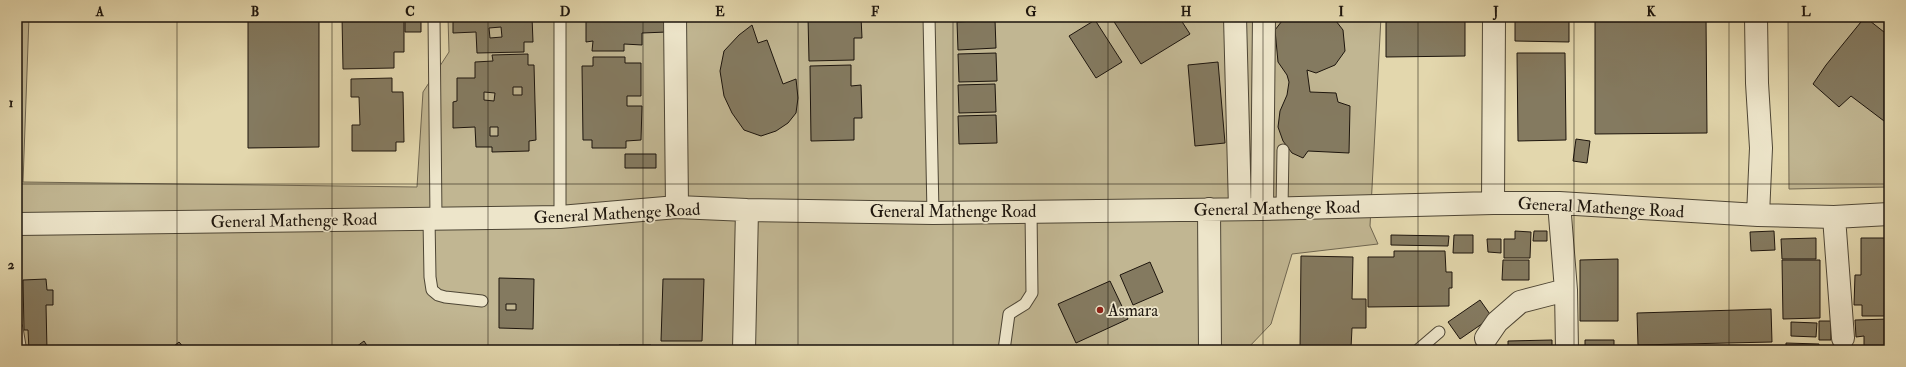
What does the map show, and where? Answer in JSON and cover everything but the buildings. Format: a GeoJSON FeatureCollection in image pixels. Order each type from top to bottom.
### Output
{"type":"FeatureCollection","features":[{"type":"Feature","properties":{"kind":"street"},"geometry":{"type":"LineString","coordinates":[[675,17],[677,207]]}},
{"type":"Feature","properties":{"kind":"street"},"geometry":{"type":"LineString","coordinates":[[1235,17],[1240,208]]}},
{"type":"Feature","properties":{"kind":"street"},"geometry":{"type":"LineString","coordinates":[[1264,17],[1272,208]]}},
{"type":"Feature","properties":{"kind":"street"},"geometry":{"type":"LineString","coordinates":[[1493,202],[1494,17]]}},
{"type":"Feature","properties":{"kind":"street"},"geometry":{"type":"LineString","coordinates":[[1756,17],[1761,148],[1758,215]]}},
{"type":"Feature","properties":{"kind":"street","name":"General Mathenge Road"},"geometry":{"type":"LineString","coordinates":[[17,224],[560,217],[677,207],[747,210],[1031,212],[1272,208],[1493,202],[1559,203],[1758,215],[1834,217],[1889,214]]}},
{"type":"Feature","properties":{"kind":"street"},"geometry":{"type":"LineString","coordinates":[[1559,203],[1566,290],[1567,350]]}},
{"type":"Feature","properties":{"kind":"street"},"geometry":{"type":"LineString","coordinates":[[1209,209],[1210,350]]}},
{"type":"Feature","properties":{"kind":"street"},"geometry":{"type":"LineString","coordinates":[[744,350],[747,210]]}},
{"type":"Feature","properties":{"kind":"street"},"geometry":{"type":"LineString","coordinates":[[1834,217],[1843,338]]}},
{"type":"Feature","properties":{"kind":"street"},"geometry":{"type":"LineString","coordinates":[[1486,338],[1497,322],[1520,302],[1566,290]]}},
{"type":"Feature","properties":{"kind":"lane"},"geometry":{"type":"LineString","coordinates":[[434,17],[430,277],[432,290],[438,295],[445,297],[482,301]]}},
{"type":"Feature","properties":{"kind":"lane"},"geometry":{"type":"LineString","coordinates":[[560,17],[560,217]]}},
{"type":"Feature","properties":{"kind":"lane"},"geometry":{"type":"LineString","coordinates":[[929,17],[933,212]]}},
{"type":"Feature","properties":{"kind":"lane"},"geometry":{"type":"LineString","coordinates":[[1272,208],[1283,150]]}},
{"type":"Feature","properties":{"kind":"lane"},"geometry":{"type":"LineString","coordinates":[[1004,350],[1009,314],[1025,304],[1032,293],[1031,212]]}},
{"type":"Feature","properties":{"kind":"lane"},"geometry":{"type":"LineString","coordinates":[[17,328],[20,346]]}},
{"type":"Feature","properties":{"kind":"lane"},"geometry":{"type":"LineString","coordinates":[[1418,350],[1439,332]]}},
{"type":"Feature","properties":{"kind":"shaded area"},"geometry":{"type":"Polygon","coordinates":[[[17,17],[29,17],[23,182],[417,187],[423,92],[449,52],[448,17],[1381,17],[1370,226],[1378,244],[1292,254],[1271,324],[1246,350],[17,350],[17,17]]]}},
{"type":"Feature","properties":{"kind":"shaded area"},"geometry":{"type":"Polygon","coordinates":[[[1788,17],[1889,17],[1889,187],[1789,189],[1788,17]]]}},
{"type":"Feature","properties":{"kind":"place","name":"Asmara"},"geometry":{"type":"Point","coordinates":[1100,310]}}]}
